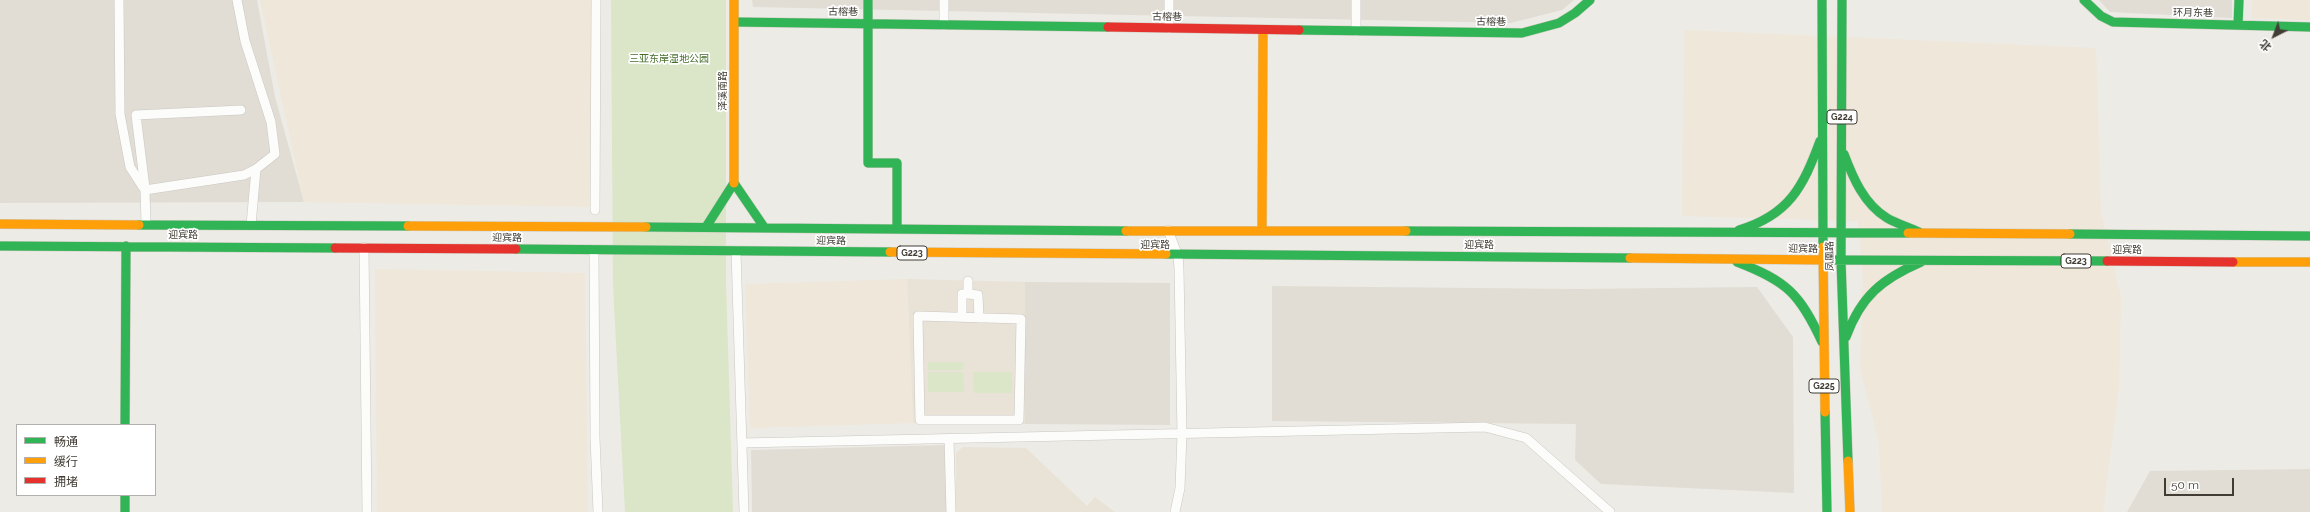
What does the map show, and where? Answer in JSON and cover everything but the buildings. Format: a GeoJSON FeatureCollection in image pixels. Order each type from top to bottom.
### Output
{"type":"FeatureCollection","features":[{"type":"Feature","properties":{"kind":"main road","name":"泽溪南路"},"geometry":{"type":"LineString","coordinates":[[734,0],[734,183]]}},
{"type":"Feature","properties":{"kind":"main road"},"geometry":{"type":"LineString","coordinates":[[868,0],[868,163],[897,163],[897,228]]}},
{"type":"Feature","properties":{"kind":"main road","name":"古榕巷"},"geometry":{"type":"LineString","coordinates":[[735,22],[1504,33],[1534,32],[1569,18],[1590,0]]}},
{"type":"Feature","properties":{"kind":"main road","name":"凤凰路"},"geometry":{"type":"LineString","coordinates":[[1822,0],[1823,345],[1827,512]]}},
{"type":"Feature","properties":{"kind":"main road","name":"凤凰路"},"geometry":{"type":"LineString","coordinates":[[1842,0],[1841,261],[1850,512]]}},
{"type":"Feature","properties":{"kind":"main road","name":"环月东巷"},"geometry":{"type":"LineString","coordinates":[[2084,0],[2102,16],[2113,22],[2310,27]]}},
{"type":"Feature","properties":{"kind":"main road"},"geometry":{"type":"LineString","coordinates":[[2238,25],[2239,0]]}},
{"type":"Feature","properties":{"kind":"main road"},"geometry":{"type":"LineString","coordinates":[[1262,230],[1263,30]]}},
{"type":"Feature","properties":{"kind":"main road"},"geometry":{"type":"LineString","coordinates":[[1732,233],[1769,219],[1790,201],[1807,174],[1822,135]]}},
{"type":"Feature","properties":{"kind":"main road"},"geometry":{"type":"LineString","coordinates":[[1842,148],[1851,176],[1868,199],[1886,218],[1925,234]]}},
{"type":"Feature","properties":{"kind":"main road"},"geometry":{"type":"LineString","coordinates":[[706,227],[734,183],[764,227]]}},
{"type":"Feature","properties":{"kind":"main road","name":"迎宾路"},"geometry":{"type":"LineString","coordinates":[[0,224],[764,227],[1168,230],[1228,232],[1262,230],[1485,230],[1823,234],[2310,236]]}},
{"type":"Feature","properties":{"kind":"main road"},"geometry":{"type":"LineString","coordinates":[[1144,230],[1144,256]]}},
{"type":"Feature","properties":{"kind":"main road"},"geometry":{"type":"LineString","coordinates":[[1225,256],[1220,241],[1228,232]]}},
{"type":"Feature","properties":{"kind":"main road"},"geometry":{"type":"LineString","coordinates":[[1178,256],[1200,243],[1228,232]]}},
{"type":"Feature","properties":{"kind":"main road","name":"迎宾路"},"geometry":{"type":"LineString","coordinates":[[0,246],[364,247],[1144,256],[1841,261],[2310,262]]}},
{"type":"Feature","properties":{"kind":"main road"},"geometry":{"type":"LineString","coordinates":[[126,246],[126,424]]}},
{"type":"Feature","properties":{"kind":"main road"},"geometry":{"type":"LineString","coordinates":[[1729,259],[1767,272],[1790,288],[1810,316],[1823,345]]}},
{"type":"Feature","properties":{"kind":"main road"},"geometry":{"type":"LineString","coordinates":[[1844,343],[1852,318],[1868,296],[1896,272],[1923,261]]}},
{"type":"Feature","properties":{"kind":"main road"},"geometry":{"type":"LineString","coordinates":[[125,496],[125,512]]}},
{"type":"Feature","properties":{"kind":"street"},"geometry":{"type":"LineString","coordinates":[[119,0],[120,114],[130,167],[145,190]]}},
{"type":"Feature","properties":{"kind":"street"},"geometry":{"type":"LineString","coordinates":[[145,190],[244,175],[256,169],[275,154],[271,122],[245,41],[238,0]]}},
{"type":"Feature","properties":{"kind":"street"},"geometry":{"type":"LineString","coordinates":[[595,210],[596,0]]}},
{"type":"Feature","properties":{"kind":"street"},"geometry":{"type":"LineString","coordinates":[[944,0],[944,25]]}},
{"type":"Feature","properties":{"kind":"street"},"geometry":{"type":"LineString","coordinates":[[1169,0],[1169,28]]}},
{"type":"Feature","properties":{"kind":"street"},"geometry":{"type":"LineString","coordinates":[[1356,0],[1356,31]]}},
{"type":"Feature","properties":{"kind":"street"},"geometry":{"type":"LineString","coordinates":[[120,114],[241,110]]}},
{"type":"Feature","properties":{"kind":"street"},"geometry":{"type":"LineString","coordinates":[[136,114],[145,190],[146,224]]}},
{"type":"Feature","properties":{"kind":"street"},"geometry":{"type":"LineString","coordinates":[[251,225],[256,169]]}},
{"type":"Feature","properties":{"kind":"street"},"geometry":{"type":"LineString","coordinates":[[1168,230],[1178,256],[1182,434],[1180,488],[1174,512]]}},
{"type":"Feature","properties":{"kind":"street"},"geometry":{"type":"LineString","coordinates":[[364,247],[367,512]]}},
{"type":"Feature","properties":{"kind":"street"},"geometry":{"type":"LineString","coordinates":[[594,249],[595,438],[598,512]]}},
{"type":"Feature","properties":{"kind":"street"},"geometry":{"type":"LineString","coordinates":[[736,251],[744,512]]}},
{"type":"Feature","properties":{"kind":"street"},"geometry":{"type":"LineString","coordinates":[[968,281],[968,294]]}},
{"type":"Feature","properties":{"kind":"street"},"geometry":{"type":"LineString","coordinates":[[962,317],[962,294],[968,294],[978,295],[979,318]]}},
{"type":"Feature","properties":{"kind":"street"},"geometry":{"type":"LineString","coordinates":[[918,316],[962,317],[1021,319],[1019,422],[920,420],[918,316]]}},
{"type":"Feature","properties":{"kind":"street"},"geometry":{"type":"LineString","coordinates":[[742,443],[1485,427],[1526,438],[1610,512]]}},
{"type":"Feature","properties":{"kind":"street"},"geometry":{"type":"LineString","coordinates":[[949,439],[951,512]]}},
{"type":"Feature","properties":{"kind":"shaded area"},"geometry":{"type":"Polygon","coordinates":[[[0,0],[257,0],[275,97],[304,202],[0,203],[0,0]]]}},
{"type":"Feature","properties":{"kind":"shaded area"},"geometry":{"type":"Polygon","coordinates":[[[260,0],[593,0],[590,207],[304,202],[260,0]]]}},
{"type":"Feature","properties":{"kind":"shaded area"},"geometry":{"type":"Polygon","coordinates":[[[752,0],[1574,0],[1562,10],[1511,23],[753,7],[752,0]]]}},
{"type":"Feature","properties":{"kind":"shaded area"},"geometry":{"type":"Polygon","coordinates":[[[2099,0],[2232,0],[2232,18],[2110,12],[2099,0]]]}},
{"type":"Feature","properties":{"kind":"shaded area"},"geometry":{"type":"Polygon","coordinates":[[[2252,0],[2310,0],[2310,20],[2251,18],[2252,0]]]}},
{"type":"Feature","properties":{"kind":"shaded area"},"geometry":{"type":"Polygon","coordinates":[[[1684,30],[2096,48],[2101,212],[2121,298],[2119,386],[2103,512],[1882,512],[1879,442],[1860,369],[1863,279],[1858,221],[1682,216],[1684,30]]]}},
{"type":"Feature","properties":{"kind":"shaded area"},"geometry":{"type":"Polygon","coordinates":[[[375,269],[585,273],[588,512],[377,512],[375,269]]]}},
{"type":"Feature","properties":{"kind":"shaded area"},"geometry":{"type":"Polygon","coordinates":[[[907,279],[913,423],[750,428],[745,284],[907,279]]]}},
{"type":"Feature","properties":{"kind":"shaded area"},"geometry":{"type":"Polygon","coordinates":[[[907,279],[1025,282],[1025,424],[913,423],[907,279]]]}},
{"type":"Feature","properties":{"kind":"shaded area"},"geometry":{"type":"Polygon","coordinates":[[[1025,282],[1170,283],[1170,425],[1025,424],[1025,282]]]}},
{"type":"Feature","properties":{"kind":"shaded area"},"geometry":{"type":"Polygon","coordinates":[[[1272,286],[1577,289],[1757,287],[1793,337],[1794,493],[1601,484],[1575,460],[1576,424],[1272,421],[1272,286]]]}},
{"type":"Feature","properties":{"kind":"shaded area"},"geometry":{"type":"Polygon","coordinates":[[[948,445],[950,512],[752,512],[751,450],[948,445]]]}},
{"type":"Feature","properties":{"kind":"shaded area"},"geometry":{"type":"Polygon","coordinates":[[[963,447],[1026,448],[1087,506],[1095,497],[1115,512],[956,512],[956,453],[963,447]]]}},
{"type":"Feature","properties":{"kind":"shaded area"},"geometry":{"type":"Polygon","coordinates":[[[2310,469],[2310,512],[2127,512],[2150,471],[2310,469]]]}},
{"type":"Feature","properties":{"kind":"green space","name":"三亚东岸湿地公园"},"geometry":{"type":"Polygon","coordinates":[[[611,0],[726,0],[726,282],[733,512],[625,512],[613,286],[611,0]]]}},
{"type":"Feature","properties":{"kind":"green space"},"geometry":{"type":"Polygon","coordinates":[[[928,362],[963,362],[963,370],[928,370],[928,362]]]}},
{"type":"Feature","properties":{"kind":"green space"},"geometry":{"type":"Polygon","coordinates":[[[928,372],[963,372],[964,392],[928,392],[928,372]]]}},
{"type":"Feature","properties":{"kind":"green space"},"geometry":{"type":"Polygon","coordinates":[[[973,372],[1012,372],[1012,393],[974,393],[973,372]]]}},
{"type":"Feature","properties":{"kind":"traffic: fast"},"geometry":{"type":"LineString","coordinates":[[868,0],[868,163],[897,163],[897,228]]}},
{"type":"Feature","properties":{"kind":"traffic: fast"},"geometry":{"type":"LineString","coordinates":[[1299,30],[1522,33],[1559,23],[1575,13],[1590,0]]}},
{"type":"Feature","properties":{"kind":"traffic: fast"},"geometry":{"type":"LineString","coordinates":[[1822,0],[1823,247]]}},
{"type":"Feature","properties":{"kind":"traffic: fast"},"geometry":{"type":"LineString","coordinates":[[1842,0],[1841,261],[1848,461]]}},
{"type":"Feature","properties":{"kind":"traffic: fast"},"geometry":{"type":"LineString","coordinates":[[2084,0],[2101,16],[2113,22],[2310,27]]}},
{"type":"Feature","properties":{"kind":"traffic: fast"},"geometry":{"type":"LineString","coordinates":[[2238,25],[2239,0]]}},
{"type":"Feature","properties":{"kind":"traffic: fast"},"geometry":{"type":"LineString","coordinates":[[735,22],[1108,27]]}},
{"type":"Feature","properties":{"kind":"traffic: fast"},"geometry":{"type":"LineString","coordinates":[[1739,230],[1756,224],[1770,216],[1792,197],[1807,172],[1820,141]]}},
{"type":"Feature","properties":{"kind":"traffic: fast"},"geometry":{"type":"LineString","coordinates":[[1844,154],[1855,181],[1872,205],[1887,218],[1919,232]]}},
{"type":"Feature","properties":{"kind":"traffic: fast"},"geometry":{"type":"LineString","coordinates":[[706,227],[734,183],[764,227]]}},
{"type":"Feature","properties":{"kind":"traffic: fast"},"geometry":{"type":"LineString","coordinates":[[139,225],[408,226]]}},
{"type":"Feature","properties":{"kind":"traffic: fast"},"geometry":{"type":"LineString","coordinates":[[646,227],[1126,231]]}},
{"type":"Feature","properties":{"kind":"traffic: fast"},"geometry":{"type":"LineString","coordinates":[[1406,231],[1908,233]]}},
{"type":"Feature","properties":{"kind":"traffic: fast"},"geometry":{"type":"LineString","coordinates":[[2070,234],[2310,236]]}},
{"type":"Feature","properties":{"kind":"traffic: fast"},"geometry":{"type":"LineString","coordinates":[[0,246],[335,248]]}},
{"type":"Feature","properties":{"kind":"traffic: fast"},"geometry":{"type":"LineString","coordinates":[[125,424],[126,246]]}},
{"type":"Feature","properties":{"kind":"traffic: fast"},"geometry":{"type":"LineString","coordinates":[[516,249],[890,252]]}},
{"type":"Feature","properties":{"kind":"traffic: fast"},"geometry":{"type":"LineString","coordinates":[[1166,254],[1630,258]]}},
{"type":"Feature","properties":{"kind":"traffic: fast"},"geometry":{"type":"LineString","coordinates":[[1826,260],[2107,261]]}},
{"type":"Feature","properties":{"kind":"traffic: fast"},"geometry":{"type":"LineString","coordinates":[[1737,262],[1768,276],[1790,291],[1806,312],[1822,342]]}},
{"type":"Feature","properties":{"kind":"traffic: fast"},"geometry":{"type":"LineString","coordinates":[[1846,337],[1859,310],[1874,290],[1895,275],[1921,262]]}},
{"type":"Feature","properties":{"kind":"traffic: fast"},"geometry":{"type":"LineString","coordinates":[[1825,412],[1827,512]]}},
{"type":"Feature","properties":{"kind":"traffic: fast"},"geometry":{"type":"LineString","coordinates":[[125,496],[125,512]]}},
{"type":"Feature","properties":{"kind":"traffic: slow"},"geometry":{"type":"LineString","coordinates":[[734,0],[734,183]]}},
{"type":"Feature","properties":{"kind":"traffic: slow"},"geometry":{"type":"LineString","coordinates":[[1262,230],[1263,30]]}},
{"type":"Feature","properties":{"kind":"traffic: slow"},"geometry":{"type":"LineString","coordinates":[[0,224],[139,225]]}},
{"type":"Feature","properties":{"kind":"traffic: slow"},"geometry":{"type":"LineString","coordinates":[[408,226],[646,227]]}},
{"type":"Feature","properties":{"kind":"traffic: slow"},"geometry":{"type":"LineString","coordinates":[[1126,231],[1406,231]]}},
{"type":"Feature","properties":{"kind":"traffic: slow"},"geometry":{"type":"LineString","coordinates":[[1908,233],[2070,234]]}},
{"type":"Feature","properties":{"kind":"traffic: slow"},"geometry":{"type":"LineString","coordinates":[[1823,247],[1825,412]]}},
{"type":"Feature","properties":{"kind":"traffic: slow"},"geometry":{"type":"LineString","coordinates":[[890,252],[1166,254]]}},
{"type":"Feature","properties":{"kind":"traffic: slow"},"geometry":{"type":"LineString","coordinates":[[1630,258],[1826,260]]}},
{"type":"Feature","properties":{"kind":"traffic: slow"},"geometry":{"type":"LineString","coordinates":[[2233,262],[2310,262]]}},
{"type":"Feature","properties":{"kind":"traffic: slow"},"geometry":{"type":"LineString","coordinates":[[1848,461],[1850,512]]}},
{"type":"Feature","properties":{"kind":"traffic: jam"},"geometry":{"type":"LineString","coordinates":[[1108,27],[1299,30]]}},
{"type":"Feature","properties":{"kind":"traffic: jam"},"geometry":{"type":"LineString","coordinates":[[335,248],[516,249]]}},
{"type":"Feature","properties":{"kind":"traffic: jam"},"geometry":{"type":"LineString","coordinates":[[2107,261],[2233,262]]}}]}
